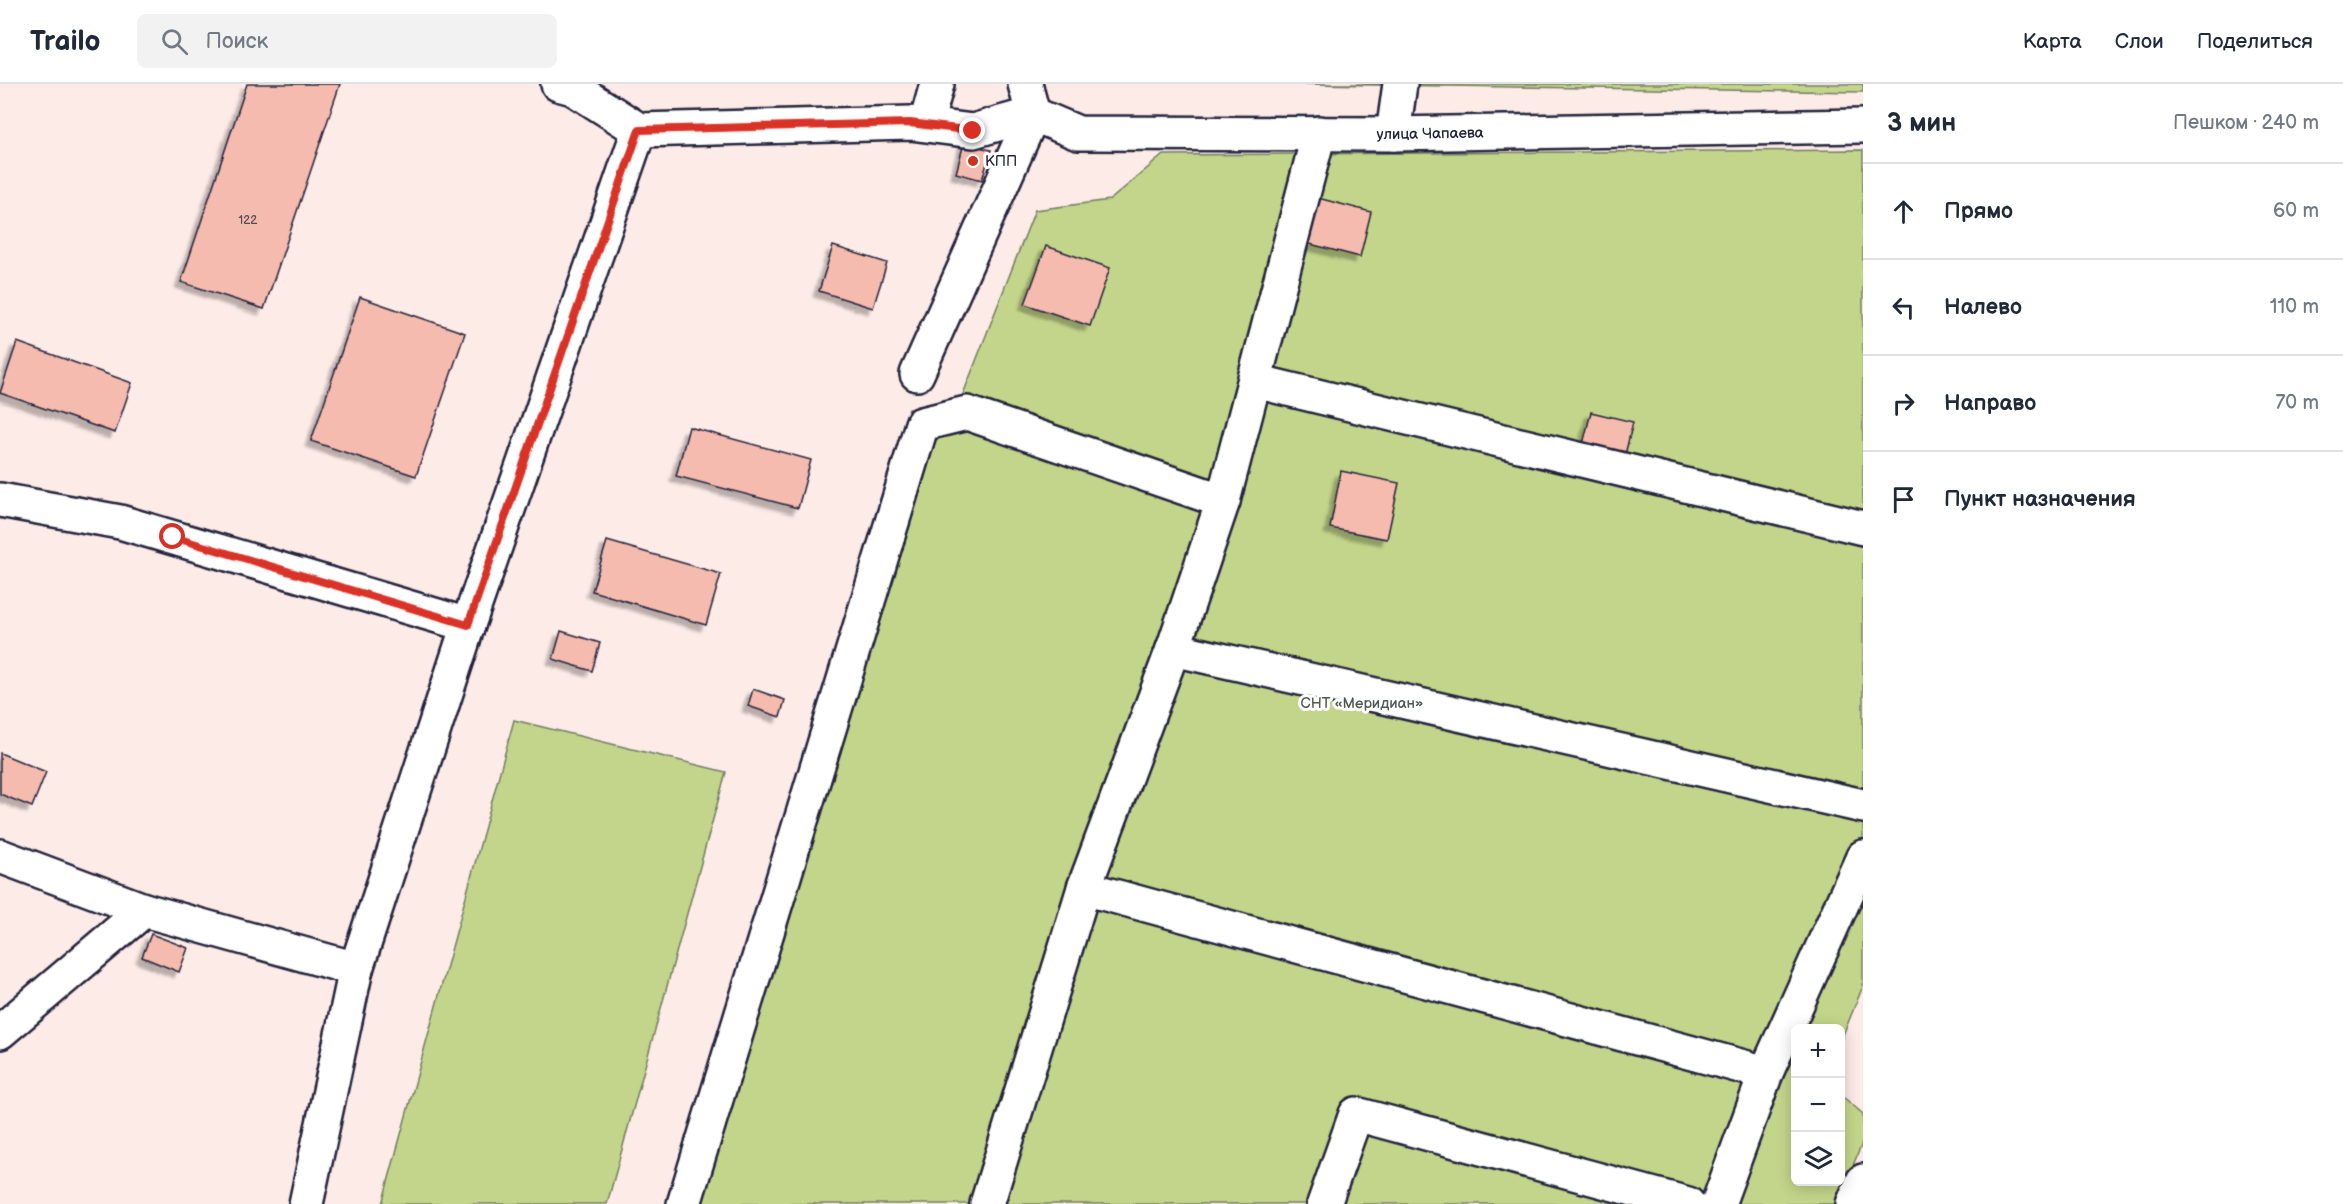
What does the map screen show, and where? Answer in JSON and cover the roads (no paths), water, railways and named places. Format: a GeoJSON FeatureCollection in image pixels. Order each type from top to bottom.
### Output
{"type":"FeatureCollection","features":[{"type":"Feature","properties":{"kind":"street"},"geometry":{"type":"LineString","coordinates":[[558,84],[573,88],[639,130],[926,124],[973,131],[1029,99]]}},
{"type":"Feature","properties":{"kind":"street"},"geometry":{"type":"LineString","coordinates":[[926,124],[937,84]]}},
{"type":"Feature","properties":{"kind":"street"},"geometry":{"type":"LineString","coordinates":[[1393,134],[1400,84]]}},
{"type":"Feature","properties":{"kind":"street"},"geometry":{"type":"LineString","coordinates":[[917,374],[1029,99]]}},
{"type":"Feature","properties":{"kind":"street","name":"улица Чапаева"},"geometry":{"type":"LineString","coordinates":[[1029,99],[1078,134],[1393,134],[1863,126]]}},
{"type":"Feature","properties":{"kind":"street"},"geometry":{"type":"LineString","coordinates":[[306,1204],[356,969],[468,625],[639,130]]}},
{"type":"Feature","properties":{"kind":"street"},"geometry":{"type":"LineString","coordinates":[[987,1204],[1084,888],[1173,649],[1223,501],[1319,133]]}},
{"type":"Feature","properties":{"kind":"street"},"geometry":{"type":"LineString","coordinates":[[1255,381],[1863,528]]}},
{"type":"Feature","properties":{"kind":"street"},"geometry":{"type":"LineString","coordinates":[[684,1204],[922,424],[967,413],[1223,501]]}},
{"type":"Feature","properties":{"kind":"street"},"geometry":{"type":"LineString","coordinates":[[0,500],[130,525],[468,625]]}},
{"type":"Feature","properties":{"kind":"street"},"geometry":{"type":"LineString","coordinates":[[1173,649],[1863,807]]}},
{"type":"Feature","properties":{"kind":"street"},"geometry":{"type":"LineString","coordinates":[[0,856],[144,910],[356,969]]}},
{"type":"Feature","properties":{"kind":"street"},"geometry":{"type":"LineString","coordinates":[[1718,1204],[1766,1073],[1863,857]]}},
{"type":"Feature","properties":{"kind":"street"},"geometry":{"type":"LineString","coordinates":[[1084,888],[1766,1073]]}},
{"type":"Feature","properties":{"kind":"street"},"geometry":{"type":"LineString","coordinates":[[0,1032],[144,910]]}},
{"type":"Feature","properties":{"kind":"street"},"geometry":{"type":"LineString","coordinates":[[1324,1204],[1356,1114],[1688,1204]]}},
{"type":"Feature","properties":{"kind":"street"},"geometry":{"type":"LineString","coordinates":[[1853,1204],[1863,1181]]}},
{"type":"Feature","properties":{"kind":"place","name":"КПП"},"geometry":{"type":"Point","coordinates":[973,161]}},
{"type":"Feature","properties":{"kind":"park label","name":"СНТ «Меридиан»"},"geometry":{"type":"Point","coordinates":[1362,703]}}]}
